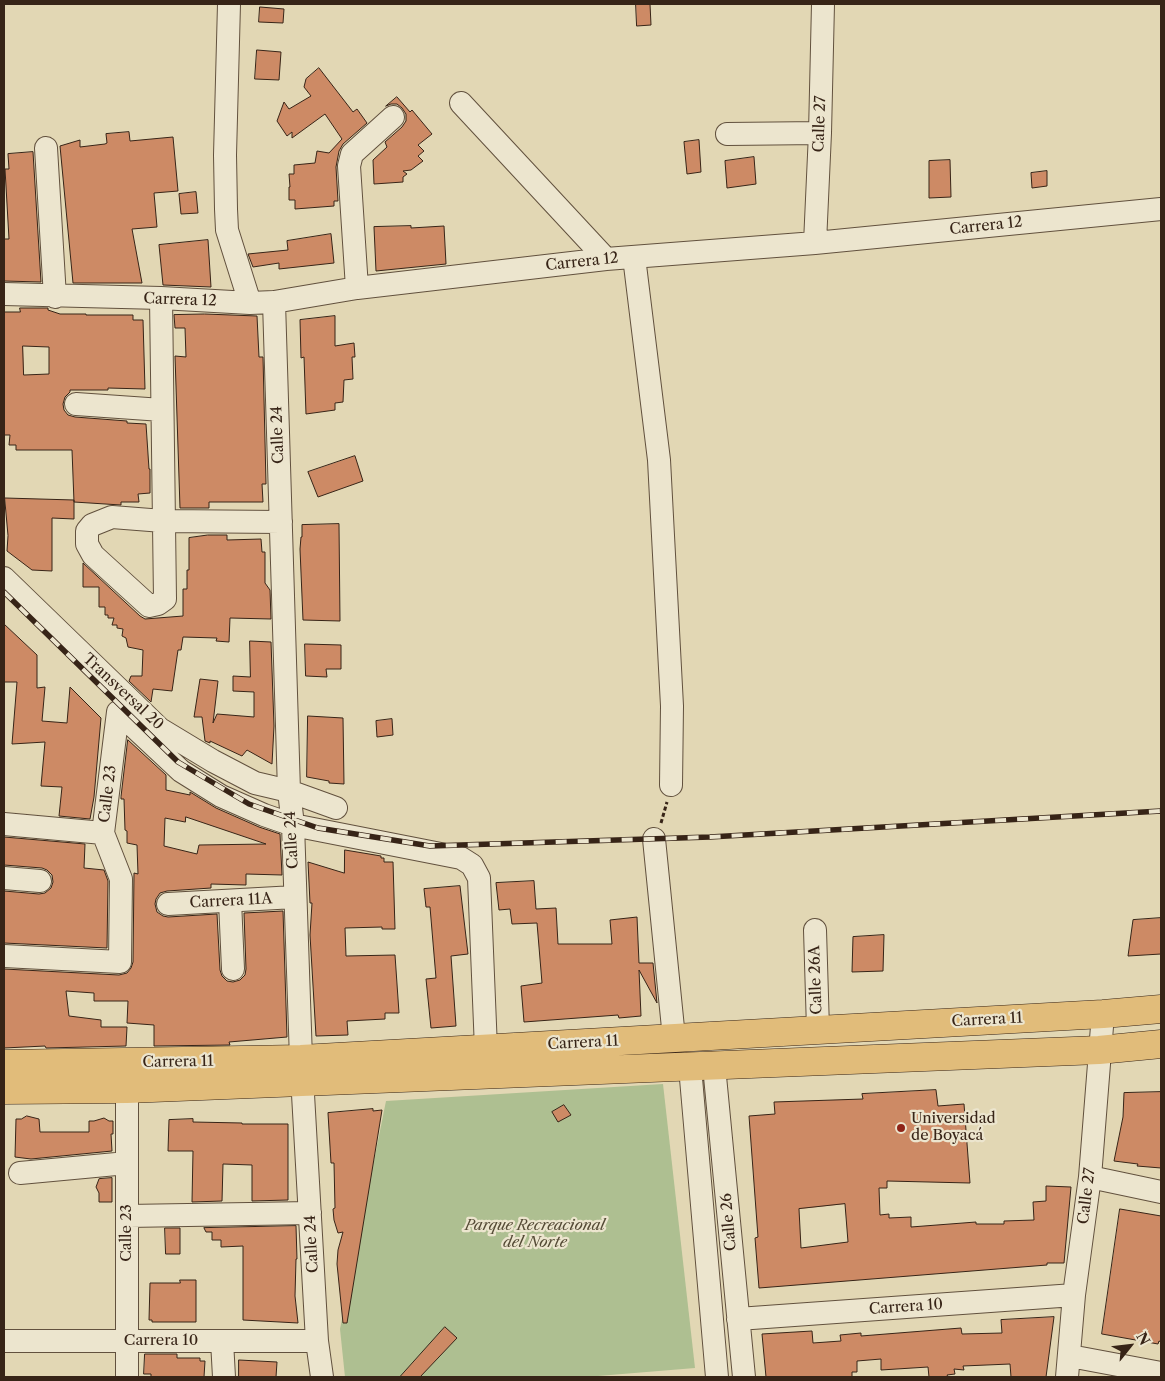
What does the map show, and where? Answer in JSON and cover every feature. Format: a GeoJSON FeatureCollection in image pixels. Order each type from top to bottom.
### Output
{"type":"FeatureCollection","features":[{"type":"Feature","properties":{"kind":"main road","name":"Carrera 11"},"geometry":{"type":"LineString","coordinates":[[4,1090],[127,1089],[486,1049],[1103,1014],[1161,1009]]}},
{"type":"Feature","properties":{"kind":"main road","name":"Carrera 11"},"geometry":{"type":"LineString","coordinates":[[4,1064],[302,1070],[702,1067],[1099,1050],[1161,1044]]}},
{"type":"Feature","properties":{"kind":"street"},"geometry":{"type":"LineString","coordinates":[[229,4],[225,155],[226,208],[228,230],[250,303]]}},
{"type":"Feature","properties":{"kind":"street","name":"Calle 27"},"geometry":{"type":"LineString","coordinates":[[815,243],[823,4]]}},
{"type":"Feature","properties":{"kind":"street"},"geometry":{"type":"LineString","coordinates":[[461,103],[606,259]]}},
{"type":"Feature","properties":{"kind":"street"},"geometry":{"type":"LineString","coordinates":[[357,288],[349,166],[352,154],[393,117]]}},
{"type":"Feature","properties":{"kind":"street"},"geometry":{"type":"LineString","coordinates":[[727,134],[820,133]]}},
{"type":"Feature","properties":{"kind":"street"},"geometry":{"type":"LineString","coordinates":[[46,148],[56,297]]}},
{"type":"Feature","properties":{"kind":"street","name":"Carrera 12"},"geometry":{"type":"LineString","coordinates":[[4,294],[56,297],[161,298],[250,303],[274,302],[357,288],[634,256],[815,243],[1161,209]]}},
{"type":"Feature","properties":{"kind":"street"},"geometry":{"type":"LineString","coordinates":[[634,256],[658,460],[672,706],[671,785]]}},
{"type":"Feature","properties":{"kind":"street"},"geometry":{"type":"LineString","coordinates":[[161,298],[163,521],[281,522]]}},
{"type":"Feature","properties":{"kind":"street","name":"Calle 24"},"geometry":{"type":"LineString","coordinates":[[274,302],[289,791],[293,825],[302,1070],[310,1214],[322,1377]]}},
{"type":"Feature","properties":{"kind":"street"},"geometry":{"type":"LineString","coordinates":[[76,404],[162,410]]}},
{"type":"Feature","properties":{"kind":"street","name":"Transversal 20"},"geometry":{"type":"LineString","coordinates":[[4,578],[160,728],[212,761],[255,783],[289,791]]}},
{"type":"Feature","properties":{"kind":"street","name":"Transversal 20"},"geometry":{"type":"LineString","coordinates":[[118,712],[181,771],[221,796],[293,825],[461,858],[472,864],[479,878],[486,1049]]}},
{"type":"Feature","properties":{"kind":"street","name":"Calle 23"},"geometry":{"type":"LineString","coordinates":[[4,956],[120,962],[121,879],[103,833],[118,712]]}},
{"type":"Feature","properties":{"kind":"street"},"geometry":{"type":"LineString","coordinates":[[289,791],[336,808]]}},
{"type":"Feature","properties":{"kind":"street"},"geometry":{"type":"LineString","coordinates":[[4,824],[103,833]]}},
{"type":"Feature","properties":{"kind":"street"},"geometry":{"type":"LineString","coordinates":[[654,839],[674,1038]]}},
{"type":"Feature","properties":{"kind":"street"},"geometry":{"type":"LineString","coordinates":[[4,878],[40,881]]}},
{"type":"Feature","properties":{"kind":"street","name":"Carrera 11A"},"geometry":{"type":"LineString","coordinates":[[168,904],[295,898]]}},
{"type":"Feature","properties":{"kind":"street"},"geometry":{"type":"LineString","coordinates":[[230,901],[233,969]]}},
{"type":"Feature","properties":{"kind":"street","name":"Calle 26A"},"geometry":{"type":"LineString","coordinates":[[815,930],[818,1029]]}},
{"type":"Feature","properties":{"kind":"street","name":"Calle 27"},"geometry":{"type":"LineString","coordinates":[[1069,1367],[1074,1295],[1090,1177],[1103,1014]]}},
{"type":"Feature","properties":{"kind":"street","name":"Calle 26"},"geometry":{"type":"LineString","coordinates":[[702,1067],[738,1319],[744,1377]]}},
{"type":"Feature","properties":{"kind":"street","name":"Calle 26"},"geometry":{"type":"LineString","coordinates":[[702,1067],[718,1377]]}},
{"type":"Feature","properties":{"kind":"street","name":"Calle 23"},"geometry":{"type":"LineString","coordinates":[[127,1089],[127,1377]]}},
{"type":"Feature","properties":{"kind":"street"},"geometry":{"type":"LineString","coordinates":[[20,1173],[127,1163]]}},
{"type":"Feature","properties":{"kind":"street"},"geometry":{"type":"LineString","coordinates":[[1090,1177],[1161,1192]]}},
{"type":"Feature","properties":{"kind":"street"},"geometry":{"type":"LineString","coordinates":[[127,1216],[310,1214]]}},
{"type":"Feature","properties":{"kind":"street","name":"Carrera 10"},"geometry":{"type":"LineString","coordinates":[[738,1319],[1074,1295]]}},
{"type":"Feature","properties":{"kind":"street","name":"Carrera 10"},"geometry":{"type":"LineString","coordinates":[[4,1341],[318,1341]]}},
{"type":"Feature","properties":{"kind":"street"},"geometry":{"type":"LineString","coordinates":[[222,1341],[224,1377]]}},
{"type":"Feature","properties":{"kind":"street"},"geometry":{"type":"LineString","coordinates":[[1069,1367],[1161,1373]]}},
{"type":"Feature","properties":{"kind":"path"},"geometry":{"type":"LineString","coordinates":[[654,839],[664,815],[671,785]]}},
{"type":"Feature","properties":{"kind":"green space","name":"Parque Recreacional del Norte"},"geometry":{"type":"Polygon","coordinates":[[[663,1084],[695,1368],[586,1377],[345,1377],[340,1329],[386,1101],[663,1084]]]}},
{"type":"Feature","properties":{"kind":"building"},"geometry":{"type":"Polygon","coordinates":[[[636,4],[650,4],[651,25],[637,26],[636,4]]]}},
{"type":"Feature","properties":{"kind":"building"},"geometry":{"type":"Polygon","coordinates":[[[260,7],[284,9],[283,23],[259,22],[260,7]]]}},
{"type":"Feature","properties":{"kind":"building"},"geometry":{"type":"Polygon","coordinates":[[[257,50],[281,52],[279,80],[255,79],[257,50]]]}},
{"type":"Feature","properties":{"kind":"building"},"geometry":{"type":"Polygon","coordinates":[[[319,68],[353,112],[357,109],[367,123],[343,144],[339,151],[336,167],[338,201],[334,201],[334,206],[295,209],[295,200],[289,200],[289,174],[294,174],[294,165],[315,163],[317,151],[329,153],[342,139],[325,114],[292,138],[292,132],[287,136],[277,121],[284,102],[289,109],[311,96],[304,87],[306,79],[319,68]]]}},
{"type":"Feature","properties":{"kind":"building"},"geometry":{"type":"Polygon","coordinates":[[[397,97],[410,112],[412,110],[432,134],[418,145],[424,151],[418,156],[423,161],[411,170],[403,171],[407,174],[403,177],[403,182],[374,184],[373,160],[387,147],[385,142],[406,121],[406,114],[397,104],[386,106],[397,97]]]}},
{"type":"Feature","properties":{"kind":"building"},"geometry":{"type":"Polygon","coordinates":[[[129,132],[130,141],[173,137],[178,191],[154,193],[157,227],[132,229],[142,283],[73,283],[60,146],[80,140],[80,147],[105,144],[107,143],[106,134],[129,132]]]}},
{"type":"Feature","properties":{"kind":"building"},"geometry":{"type":"Polygon","coordinates":[[[699,140],[701,172],[687,174],[684,142],[699,140]]]}},
{"type":"Feature","properties":{"kind":"building"},"geometry":{"type":"Polygon","coordinates":[[[33,152],[41,282],[4,281],[4,239],[9,239],[5,169],[9,169],[8,154],[33,152]]]}},
{"type":"Feature","properties":{"kind":"building"},"geometry":{"type":"Polygon","coordinates":[[[754,157],[756,184],[727,188],[725,161],[754,157]]]}},
{"type":"Feature","properties":{"kind":"building"},"geometry":{"type":"Polygon","coordinates":[[[950,160],[951,197],[929,198],[929,161],[950,160]]]}},
{"type":"Feature","properties":{"kind":"building"},"geometry":{"type":"Polygon","coordinates":[[[1047,171],[1047,186],[1032,188],[1031,173],[1047,171]]]}},
{"type":"Feature","properties":{"kind":"building"},"geometry":{"type":"Polygon","coordinates":[[[196,192],[198,213],[181,214],[179,194],[196,192]]]}},
{"type":"Feature","properties":{"kind":"building"},"geometry":{"type":"Polygon","coordinates":[[[411,226],[411,228],[444,226],[446,264],[376,271],[374,227],[411,226]]]}},
{"type":"Feature","properties":{"kind":"building"},"geometry":{"type":"Polygon","coordinates":[[[331,234],[334,263],[279,269],[279,263],[253,267],[248,254],[288,250],[287,241],[331,234]]]}},
{"type":"Feature","properties":{"kind":"building"},"geometry":{"type":"Polygon","coordinates":[[[208,240],[211,287],[163,285],[159,245],[208,240]]]}},
{"type":"Feature","properties":{"kind":"building"},"geometry":{"type":"Polygon","coordinates":[[[20,308],[48,308],[48,310],[60,314],[133,315],[133,320],[143,320],[145,389],[70,390],[63,404],[64,410],[68,415],[75,417],[146,424],[150,493],[138,494],[139,502],[121,502],[121,505],[74,502],[72,450],[16,450],[16,445],[9,445],[10,435],[4,435],[4,312],[20,312],[20,308]],[[23,346],[24,375],[49,374],[49,347],[23,346]]]}},
{"type":"Feature","properties":{"kind":"building"},"geometry":{"type":"Polygon","coordinates":[[[174,315],[257,316],[259,357],[263,357],[266,484],[262,484],[263,502],[209,502],[209,508],[180,508],[175,356],[186,357],[185,328],[175,328],[174,315]]]}},
{"type":"Feature","properties":{"kind":"building"},"geometry":{"type":"Polygon","coordinates":[[[335,316],[335,346],[354,343],[355,357],[352,357],[353,379],[344,380],[343,402],[335,403],[335,410],[306,414],[304,357],[301,358],[300,320],[335,316]]]}},
{"type":"Feature","properties":{"kind":"building"},"geometry":{"type":"Polygon","coordinates":[[[355,456],[363,481],[318,497],[308,472],[355,456]]]}},
{"type":"Feature","properties":{"kind":"building"},"geometry":{"type":"Polygon","coordinates":[[[5,498],[74,500],[74,519],[52,518],[52,571],[32,570],[7,551],[8,536],[5,498]]]}},
{"type":"Feature","properties":{"kind":"building"},"geometry":{"type":"Polygon","coordinates":[[[339,524],[340,621],[303,620],[300,549],[302,525],[339,524]]]}},
{"type":"Feature","properties":{"kind":"building"},"geometry":{"type":"Polygon","coordinates":[[[227,535],[227,540],[261,539],[262,552],[265,552],[265,583],[270,590],[271,619],[230,618],[229,642],[216,641],[217,638],[183,637],[181,650],[178,650],[172,691],[153,689],[151,702],[129,681],[131,676],[142,676],[143,650],[128,647],[126,638],[122,636],[123,629],[117,628],[117,625],[112,625],[114,618],[108,618],[108,615],[105,615],[105,607],[99,607],[99,587],[83,587],[83,563],[145,619],[183,616],[183,589],[187,589],[187,570],[189,570],[189,538],[227,535]]]}},
{"type":"Feature","properties":{"kind":"building"},"geometry":{"type":"Polygon","coordinates":[[[4,624],[37,655],[37,688],[45,687],[42,721],[67,723],[70,687],[101,718],[94,797],[90,819],[59,816],[62,787],[41,786],[45,742],[12,744],[17,682],[4,682],[4,624]]]}},
{"type":"Feature","properties":{"kind":"building"},"geometry":{"type":"Polygon","coordinates":[[[250,641],[271,642],[274,726],[272,764],[247,750],[242,756],[210,741],[210,743],[205,741],[202,717],[194,717],[200,679],[218,681],[213,723],[217,714],[254,717],[254,692],[233,691],[233,676],[250,677],[250,641]]]}},
{"type":"Feature","properties":{"kind":"building"},"geometry":{"type":"Polygon","coordinates":[[[305,644],[341,645],[341,669],[326,669],[327,677],[306,676],[305,644]]]}},
{"type":"Feature","properties":{"kind":"building"},"geometry":{"type":"Polygon","coordinates":[[[308,716],[343,718],[344,784],[329,783],[329,781],[307,777],[308,716]]]}},
{"type":"Feature","properties":{"kind":"building"},"geometry":{"type":"Polygon","coordinates":[[[392,719],[393,735],[377,737],[376,721],[392,719]]]}},
{"type":"Feature","properties":{"kind":"building"},"geometry":{"type":"Polygon","coordinates":[[[128,740],[166,775],[166,790],[190,795],[190,792],[216,808],[280,834],[282,875],[246,874],[246,885],[211,884],[211,888],[167,891],[160,893],[155,904],[157,912],[168,917],[217,914],[220,970],[222,976],[227,981],[233,982],[240,980],[245,975],[246,969],[244,913],[283,911],[287,1037],[229,1042],[230,1045],[154,1046],[154,1025],[127,1023],[128,1001],[94,1001],[94,993],[66,991],[69,1016],[101,1020],[101,1027],[127,1027],[126,1046],[4,1048],[4,969],[119,975],[127,973],[131,968],[133,962],[134,873],[138,874],[137,845],[127,843],[124,799],[121,799],[128,740]],[[186,817],[185,822],[165,818],[164,846],[197,854],[199,845],[266,844],[186,817]]]}},
{"type":"Feature","properties":{"kind":"building"},"geometry":{"type":"Polygon","coordinates":[[[4,837],[85,844],[84,868],[104,870],[108,881],[107,948],[4,943],[4,891],[45,893],[51,888],[53,882],[52,875],[42,868],[4,865],[4,837]]]}},
{"type":"Feature","properties":{"kind":"building"},"geometry":{"type":"Polygon","coordinates":[[[345,850],[381,856],[381,858],[384,858],[384,862],[393,862],[395,929],[382,929],[382,927],[345,928],[346,956],[395,955],[399,1013],[385,1013],[385,1019],[347,1021],[348,1035],[316,1036],[310,935],[312,903],[310,903],[308,862],[344,873],[345,850]]]}},
{"type":"Feature","properties":{"kind":"building"},"geometry":{"type":"Polygon","coordinates":[[[534,881],[536,909],[556,908],[558,944],[612,944],[610,920],[637,917],[639,963],[653,963],[657,1003],[639,970],[641,1016],[619,1018],[618,1015],[524,1022],[521,986],[542,983],[537,923],[512,924],[510,909],[499,910],[496,883],[534,881]]]}},
{"type":"Feature","properties":{"kind":"building"},"geometry":{"type":"Polygon","coordinates":[[[460,886],[468,954],[451,956],[456,1026],[431,1028],[426,979],[436,978],[430,907],[426,907],[424,889],[460,886]]]}},
{"type":"Feature","properties":{"kind":"building"},"geometry":{"type":"Polygon","coordinates":[[[1161,918],[1161,954],[1128,956],[1133,920],[1161,918]]]}},
{"type":"Feature","properties":{"kind":"building"},"geometry":{"type":"Polygon","coordinates":[[[884,935],[883,971],[852,972],[853,937],[884,935]]]}},
{"type":"Feature","properties":{"kind":"building"},"geometry":{"type":"Polygon","coordinates":[[[936,1090],[938,1106],[964,1104],[970,1183],[887,1181],[887,1188],[879,1188],[880,1215],[889,1214],[889,1218],[911,1217],[911,1227],[976,1222],[976,1224],[1004,1224],[1004,1221],[1034,1220],[1033,1202],[1046,1201],[1046,1186],[1071,1187],[1064,1263],[759,1288],[755,1238],[758,1237],[749,1116],[775,1114],[774,1102],[863,1099],[862,1094],[936,1090]],[[845,1204],[799,1209],[801,1248],[848,1242],[845,1204]]]}},
{"type":"Feature","properties":{"kind":"building"},"geometry":{"type":"Polygon","coordinates":[[[1161,1092],[1161,1168],[1137,1166],[1138,1164],[1114,1161],[1123,1117],[1124,1093],[1161,1092]]]}},
{"type":"Feature","properties":{"kind":"building"},"geometry":{"type":"Polygon","coordinates":[[[564,1105],[571,1115],[558,1122],[552,1112],[564,1105]]]}},
{"type":"Feature","properties":{"kind":"building"},"geometry":{"type":"Polygon","coordinates":[[[373,1109],[373,1111],[382,1110],[347,1323],[343,1323],[337,1264],[338,1250],[343,1232],[338,1233],[334,1220],[334,1163],[331,1163],[328,1113],[373,1109]]]}},
{"type":"Feature","properties":{"kind":"building"},"geometry":{"type":"Polygon","coordinates":[[[27,1116],[39,1119],[40,1132],[89,1132],[89,1121],[104,1118],[113,1121],[113,1134],[111,1134],[112,1151],[31,1159],[15,1157],[16,1119],[27,1116]]]}},
{"type":"Feature","properties":{"kind":"building"},"geometry":{"type":"Polygon","coordinates":[[[193,1119],[193,1122],[288,1124],[288,1200],[252,1201],[252,1165],[223,1164],[222,1201],[192,1202],[193,1151],[168,1151],[169,1120],[193,1119]]]}},
{"type":"Feature","properties":{"kind":"building"},"geometry":{"type":"Polygon","coordinates":[[[112,1178],[112,1202],[99,1202],[99,1193],[96,1187],[99,1179],[112,1178]]]}},
{"type":"Feature","properties":{"kind":"building"},"geometry":{"type":"Polygon","coordinates":[[[1120,1209],[1161,1216],[1161,1342],[1159,1341],[1158,1344],[1102,1334],[1120,1209]]]}},
{"type":"Feature","properties":{"kind":"building"},"geometry":{"type":"Polygon","coordinates":[[[296,1226],[295,1296],[298,1323],[243,1320],[243,1246],[221,1247],[221,1240],[212,1240],[212,1232],[206,1232],[204,1228],[296,1226]]]}},
{"type":"Feature","properties":{"kind":"building"},"geometry":{"type":"Polygon","coordinates":[[[165,1228],[180,1228],[180,1254],[166,1254],[165,1228]]]}},
{"type":"Feature","properties":{"kind":"building"},"geometry":{"type":"Polygon","coordinates":[[[180,1280],[196,1280],[196,1322],[152,1322],[152,1320],[149,1320],[150,1283],[180,1283],[180,1280]]]}},
{"type":"Feature","properties":{"kind":"building"},"geometry":{"type":"Polygon","coordinates":[[[1054,1317],[1046,1377],[1011,1377],[1010,1364],[963,1366],[964,1370],[954,1369],[955,1374],[947,1375],[948,1377],[929,1377],[928,1367],[881,1370],[881,1359],[857,1361],[857,1372],[852,1372],[852,1377],[766,1377],[762,1334],[812,1331],[813,1343],[841,1341],[840,1335],[861,1333],[861,1336],[961,1328],[962,1334],[1002,1333],[1001,1320],[1054,1317]]]}},
{"type":"Feature","properties":{"kind":"building"},"geometry":{"type":"Polygon","coordinates":[[[445,1327],[457,1338],[420,1377],[400,1377],[445,1327]]]}},
{"type":"Feature","properties":{"kind":"building"},"geometry":{"type":"Polygon","coordinates":[[[145,1354],[177,1354],[177,1358],[200,1358],[200,1361],[205,1361],[204,1377],[151,1377],[151,1374],[144,1374],[145,1354]]]}},
{"type":"Feature","properties":{"kind":"building"},"geometry":{"type":"Polygon","coordinates":[[[239,1360],[277,1362],[276,1377],[239,1377],[239,1360]]]}},
{"type":"Feature","properties":{"kind":"railway"},"geometry":{"type":"LineString","coordinates":[[4,592],[178,762],[249,804],[318,828],[430,846],[710,837],[1161,811]]}},
{"type":"Feature","properties":{"kind":"place","name":"Universidad de Boyacá"},"geometry":{"type":"Point","coordinates":[901,1128]}}]}
